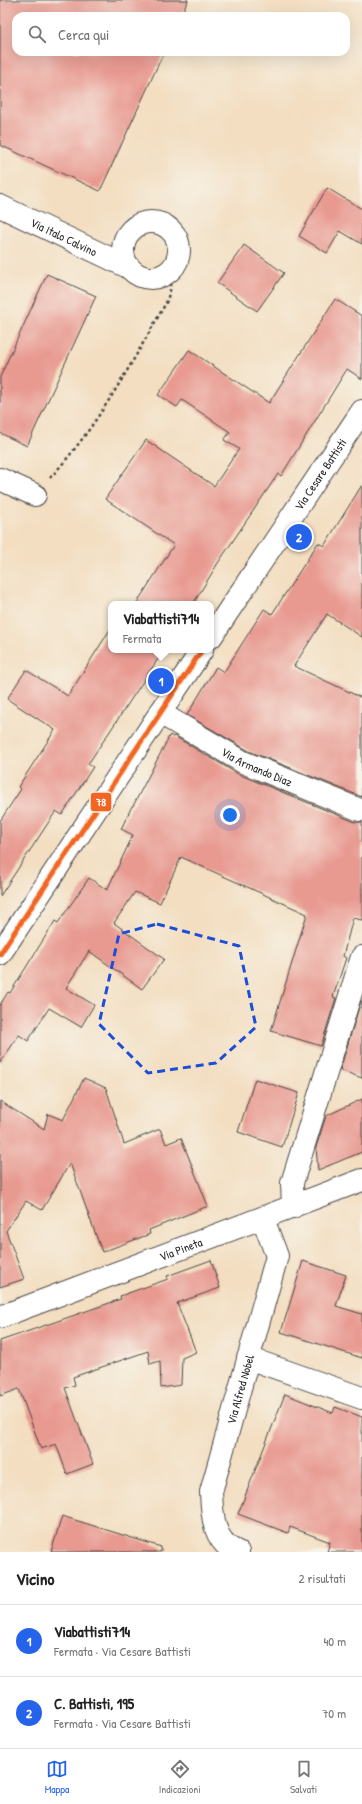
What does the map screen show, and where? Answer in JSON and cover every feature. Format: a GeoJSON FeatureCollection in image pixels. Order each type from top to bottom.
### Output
{"type":"FeatureCollection","features":[{"type":"Feature","properties":{"kind":"street","name":"Via Italo Calvino"},"geometry":{"type":"LineString","coordinates":[[0,206],[128,267]]}},
{"type":"Feature","properties":{"kind":"street"},"geometry":{"type":"LineString","coordinates":[[151,221],[166,226],[176,237],[179,245],[179,254],[171,269],[165,275],[149,278],[141,277],[128,267],[122,250],[128,233],[134,227],[151,221]]}},
{"type":"Feature","properties":{"kind":"street","name":"Via Cesare Battisti"},"geometry":{"type":"LineString","coordinates":[[214,633],[362,411]]}},
{"type":"Feature","properties":{"kind":"street"},"geometry":{"type":"LineString","coordinates":[[0,479],[35,495]]}},
{"type":"Feature","properties":{"kind":"street"},"geometry":{"type":"LineString","coordinates":[[0,954],[200,653]]}},
{"type":"Feature","properties":{"kind":"street","name":"Via Armando Diaz"},"geometry":{"type":"LineString","coordinates":[[160,713],[243,762],[360,810]]}},
{"type":"Feature","properties":{"kind":"street"},"geometry":{"type":"LineString","coordinates":[[293,1208],[292,1183],[362,957]]}},
{"type":"Feature","properties":{"kind":"street","name":"Via Pineta"},"geometry":{"type":"LineString","coordinates":[[0,1317],[293,1208],[362,1180]]}},
{"type":"Feature","properties":{"kind":"street","name":"Via Alfred Nobel"},"geometry":{"type":"LineString","coordinates":[[238,1552],[215,1544],[211,1492],[277,1256],[263,1219]]}},
{"type":"Feature","properties":{"kind":"street"},"geometry":{"type":"LineString","coordinates":[[248,1358],[362,1398]]}},
{"type":"Feature","properties":{"kind":"path"},"geometry":{"type":"LineString","coordinates":[[35,495],[67,460],[92,428],[120,383],[166,303],[170,291],[171,269]]}},
{"type":"Feature","properties":{"kind":"highlighted area"},"geometry":{"type":"Polygon","coordinates":[[[157,924],[239,946],[256,1027],[216,1063],[148,1073],[99,1024],[119,934],[157,924]]]}},
{"type":"Feature","properties":{"kind":"building"},"geometry":{"type":"Polygon","coordinates":[[[0,0],[188,0],[183,12],[12,12],[12,56],[162,56],[100,191],[0,145],[0,0]]]}},
{"type":"Feature","properties":{"kind":"building"},"geometry":{"type":"Polygon","coordinates":[[[327,188],[362,209],[362,244],[340,231],[327,253],[299,236],[327,188]]]}},
{"type":"Feature","properties":{"kind":"building"},"geometry":{"type":"Polygon","coordinates":[[[244,245],[284,273],[257,311],[217,283],[244,245]]]}},
{"type":"Feature","properties":{"kind":"building"},"geometry":{"type":"Polygon","coordinates":[[[47,274],[96,296],[27,446],[0,433],[0,377],[47,274]]]}},
{"type":"Feature","properties":{"kind":"building"},"geometry":{"type":"Polygon","coordinates":[[[335,299],[362,316],[362,379],[347,369],[281,476],[278,474],[218,563],[195,601],[138,601],[174,545],[105,499],[146,440],[214,486],[239,449],[224,440],[230,432],[182,400],[177,407],[158,395],[189,350],[269,403],[335,299]]]}},
{"type":"Feature","properties":{"kind":"building"},"geometry":{"type":"Polygon","coordinates":[[[362,485],[362,637],[327,614],[294,666],[362,698],[362,797],[249,751],[187,715],[216,667],[224,672],[264,609],[272,614],[318,543],[324,546],[362,485]]]}},
{"type":"Feature","properties":{"kind":"building"},"geometry":{"type":"Polygon","coordinates":[[[108,633],[108,653],[162,653],[88,764],[93,767],[62,815],[56,811],[0,896],[0,821],[21,789],[18,787],[55,730],[7,699],[26,670],[68,696],[108,633]]]}},
{"type":"Feature","properties":{"kind":"building"},"geometry":{"type":"Polygon","coordinates":[[[170,735],[238,774],[355,822],[362,822],[362,920],[353,918],[343,956],[346,958],[333,997],[336,998],[321,1046],[271,1031],[307,914],[181,857],[160,903],[135,892],[114,923],[164,959],[142,989],[89,951],[66,988],[94,1005],[81,1027],[49,1008],[28,1041],[19,1035],[0,1063],[0,1005],[8,992],[10,993],[55,921],[58,923],[89,878],[107,890],[133,835],[121,829],[170,735]]]}},
{"type":"Feature","properties":{"kind":"building"},"geometry":{"type":"Polygon","coordinates":[[[362,1001],[362,1078],[340,1070],[362,1001]]]}},
{"type":"Feature","properties":{"kind":"building"},"geometry":{"type":"Polygon","coordinates":[[[84,1078],[106,1088],[124,1144],[160,1129],[166,1144],[181,1138],[208,1206],[149,1230],[150,1234],[102,1252],[70,1163],[42,1210],[26,1201],[6,1231],[24,1279],[0,1287],[0,1101],[44,1129],[48,1114],[63,1120],[84,1078]]]}},
{"type":"Feature","properties":{"kind":"building"},"geometry":{"type":"Polygon","coordinates":[[[255,1079],[299,1093],[282,1147],[238,1132],[255,1079]]]}},
{"type":"Feature","properties":{"kind":"building"},"geometry":{"type":"Polygon","coordinates":[[[362,1099],[362,1152],[318,1170],[316,1147],[326,1116],[362,1099]]]}},
{"type":"Feature","properties":{"kind":"building"},"geometry":{"type":"Polygon","coordinates":[[[211,1260],[220,1288],[177,1303],[196,1352],[182,1358],[181,1385],[161,1388],[160,1361],[150,1364],[148,1351],[73,1377],[75,1385],[65,1388],[93,1464],[67,1474],[56,1444],[41,1449],[19,1389],[0,1396],[0,1341],[121,1299],[120,1296],[168,1279],[167,1276],[211,1260]]]}},
{"type":"Feature","properties":{"kind":"building"},"geometry":{"type":"Polygon","coordinates":[[[303,1261],[346,1275],[336,1306],[362,1314],[362,1358],[281,1332],[303,1261]]]}},
{"type":"Feature","properties":{"kind":"building"},"geometry":{"type":"Polygon","coordinates":[[[285,1394],[333,1413],[335,1407],[362,1417],[362,1552],[327,1552],[330,1542],[290,1527],[288,1533],[238,1514],[285,1394]]]}},
{"type":"Feature","properties":{"kind":"building"},"geometry":{"type":"Polygon","coordinates":[[[62,1516],[161,1547],[161,1552],[51,1552],[62,1516]]]}},
{"type":"Feature","properties":{"kind":"transit line","name":"78"},"geometry":{"type":"LineString","coordinates":[[0,954],[200,653]]}},
{"type":"Feature","properties":{"kind":"place","name":"C. Battisti, 195"},"geometry":{"type":"Point","coordinates":[299,537]}},
{"type":"Feature","properties":{"kind":"place","name":"Viabattisti714"},"geometry":{"type":"Point","coordinates":[161,681]}}]}
